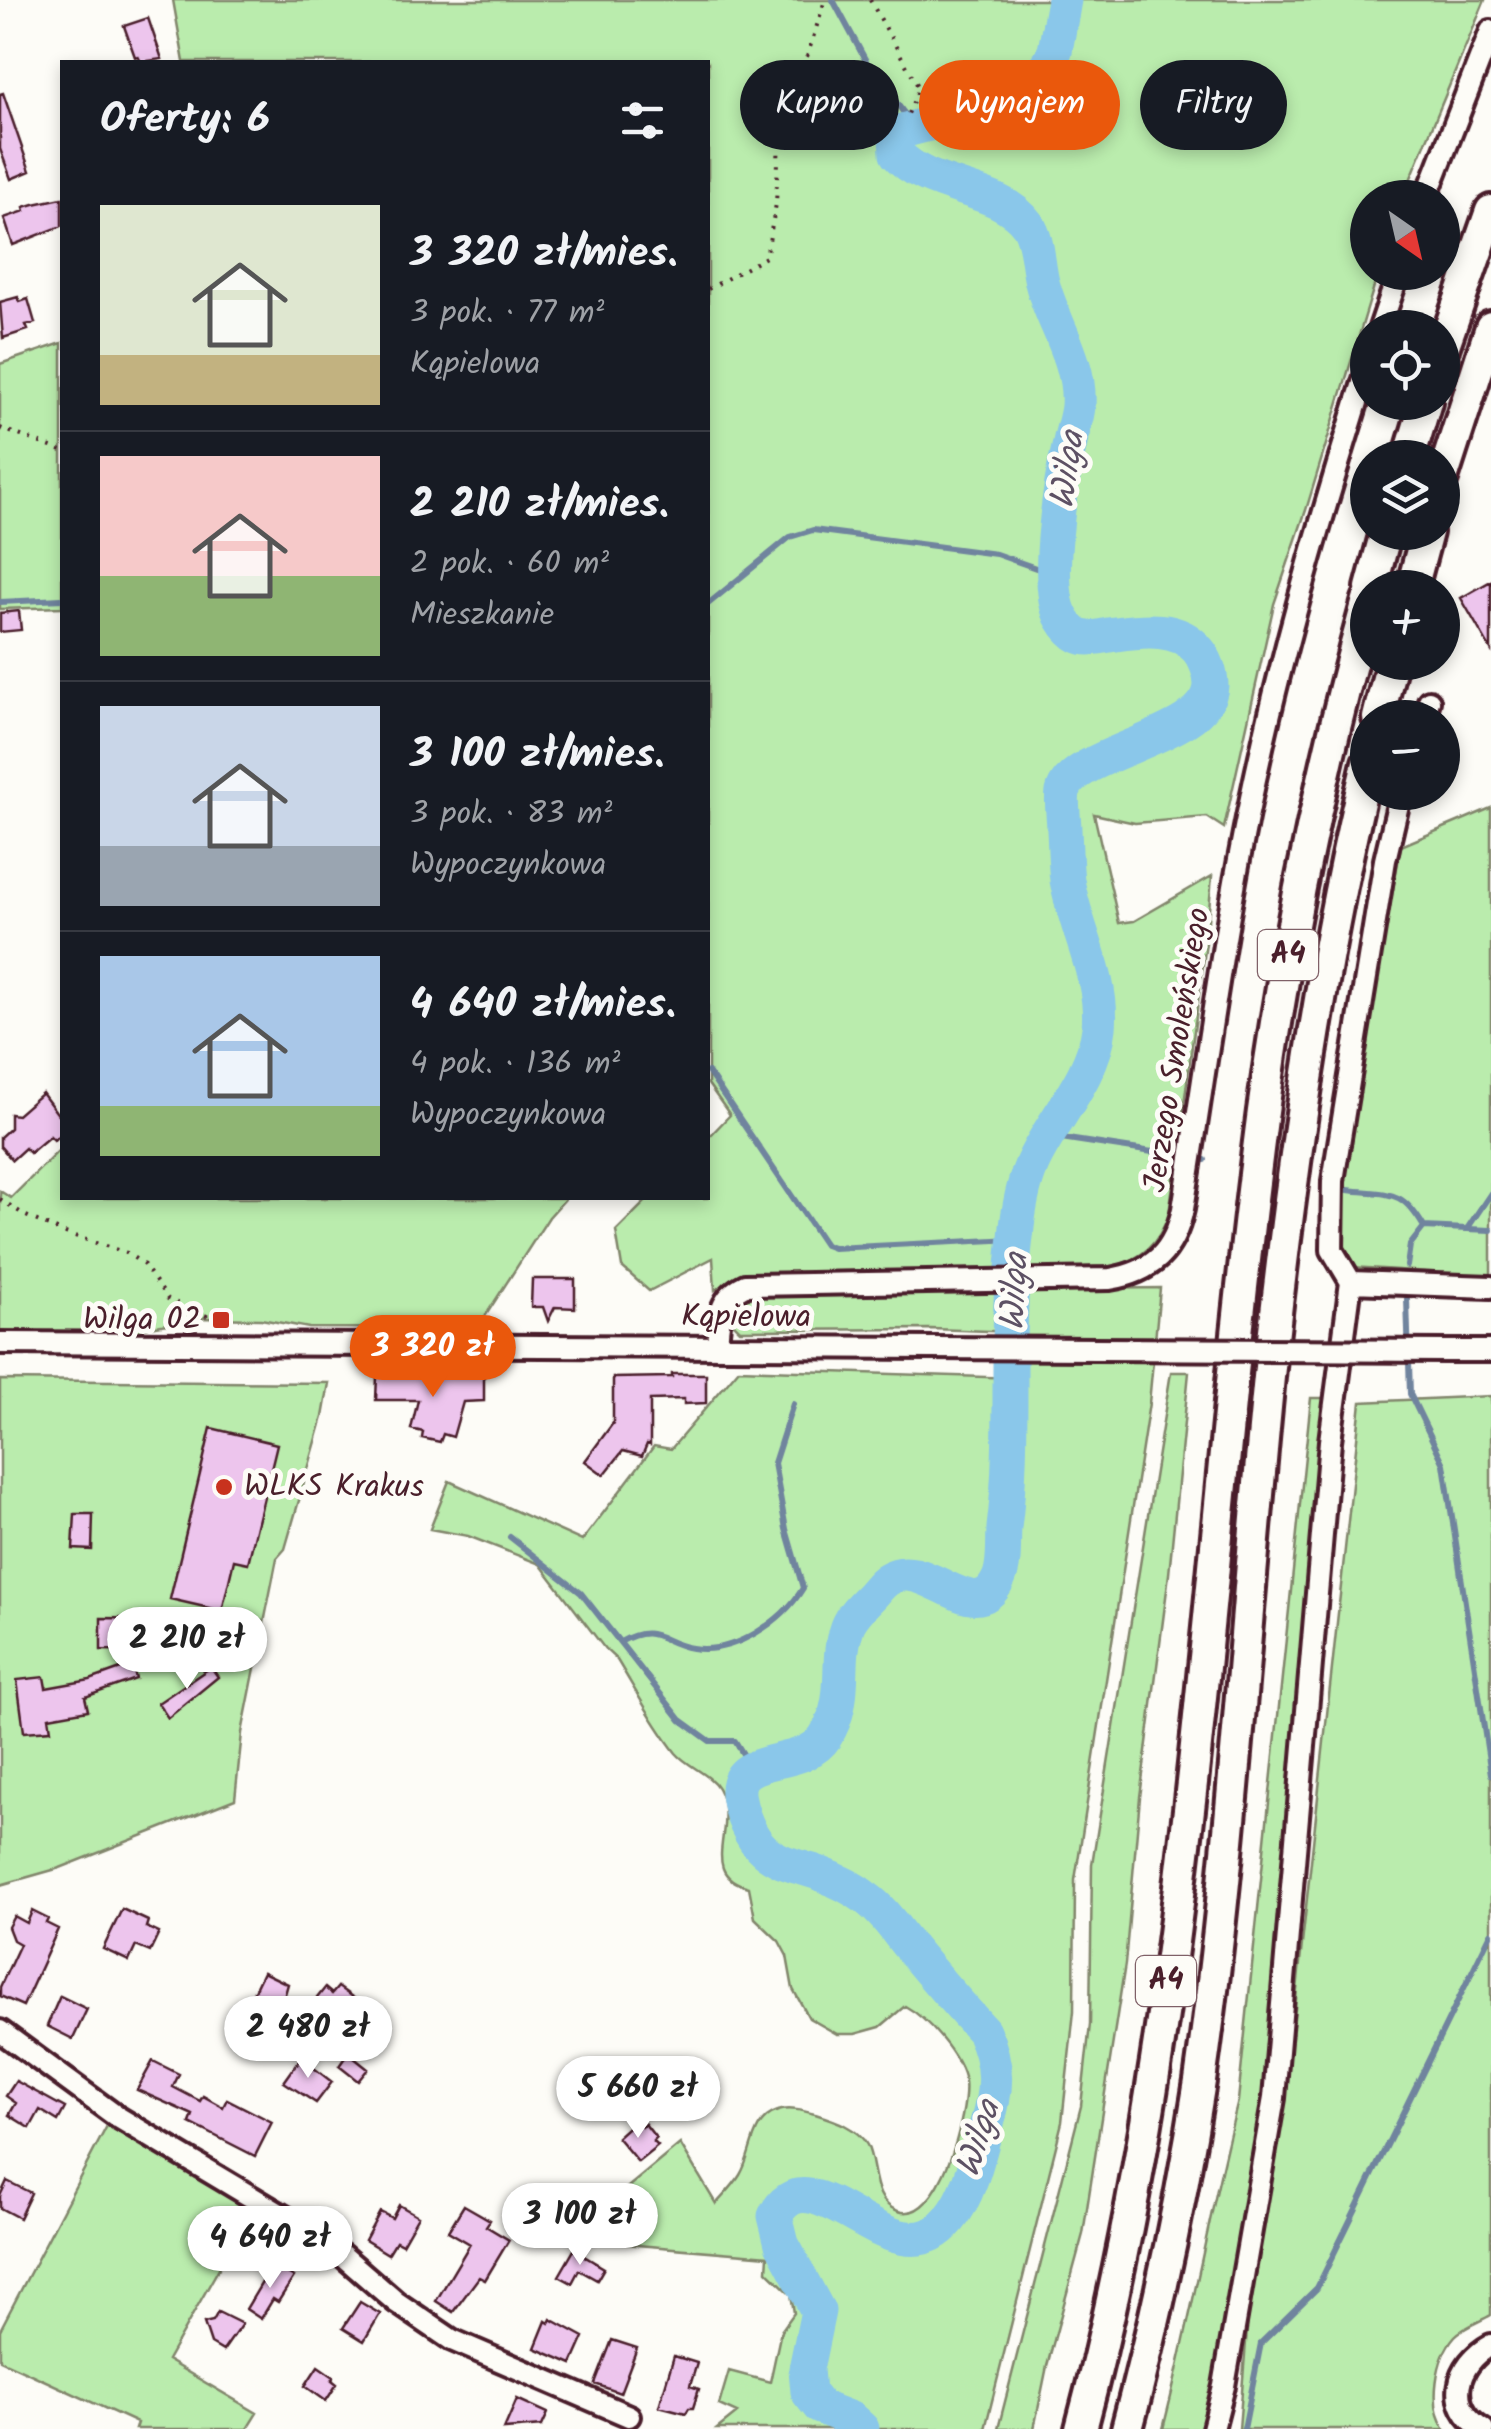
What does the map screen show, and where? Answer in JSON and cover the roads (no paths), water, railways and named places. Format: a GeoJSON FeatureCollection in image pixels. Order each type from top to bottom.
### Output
{"type":"FeatureCollection","features":[{"type":"Feature","properties":{"kind":"highway"},"geometry":{"type":"LineString","coordinates":[[1456,310],[1491,211]]}},
{"type":"Feature","properties":{"kind":"highway"},"geometry":{"type":"LineString","coordinates":[[1455,440],[1491,327]]}},
{"type":"Feature","properties":{"kind":"highway","name":"A4"},"geometry":{"type":"LineString","coordinates":[[1081,2429],[1118,2281],[1154,2078],[1266,1090],[1322,785],[1350,672]]}},
{"type":"Feature","properties":{"kind":"highway","name":"A4"},"geometry":{"type":"LineString","coordinates":[[1128,2429],[1176,2211],[1200,2079],[1226,1862],[1272,1346],[1298,1134],[1358,810]]}},
{"type":"Feature","properties":{"kind":"street"},"geometry":{"type":"LineString","coordinates":[[1433,180],[1491,31]]}},
{"type":"Feature","properties":{"kind":"street","name":"Jerzego Smoleńskiego"},"geometry":{"type":"LineString","coordinates":[[717,1346],[724,1300],[745,1285],[1130,1276],[1159,1260],[1178,1231],[1258,764],[1298,601],[1352,420]]}},
{"type":"Feature","properties":{"kind":"street"},"geometry":{"type":"LineString","coordinates":[[1213,2429],[1224,2386],[1274,2098],[1330,1442],[1351,1282],[1332,1250],[1333,1181],[1397,810]]}},
{"type":"Feature","properties":{"kind":"street"},"geometry":{"type":"LineString","coordinates":[[1351,1282],[1491,1287]]}},
{"type":"Feature","properties":{"kind":"street","name":"Kąpielowa"},"geometry":{"type":"LineString","coordinates":[[0,1343],[1491,1351]]}},
{"type":"Feature","properties":{"kind":"street"},"geometry":{"type":"LineString","coordinates":[[0,2031],[116,2116],[295,2222],[343,2256],[396,2302],[452,2340],[629,2416]]}},
{"type":"Feature","properties":{"kind":"street"},"geometry":{"type":"LineString","coordinates":[[1483,2429],[1465,2412],[1460,2385],[1466,2364],[1491,2345]]}},
{"type":"Feature","properties":{"kind":"waterway"},"geometry":{"type":"LineString","coordinates":[[833,0],[867,63],[915,128]]}},
{"type":"Feature","properties":{"kind":"waterway","name":"Wilga"},"geometry":{"type":"LineString","coordinates":[[862,2429],[851,2419],[820,2407],[808,2392],[806,2369],[818,2311],[782,2244],[775,2216],[791,2199],[810,2196],[904,2238],[927,2236],[949,2220],[972,2176],[992,2102],[992,2055],[983,2031],[872,1903],[839,1882],[777,1859],[759,1845],[741,1809],[740,1781],[758,1766],[802,1754],[825,1737],[840,1695],[847,1627],[885,1581],[903,1574],[918,1576],[977,1597],[989,1593],[999,1578],[1007,1492],[1013,1273],[1020,1209],[1032,1164],[1081,1081],[1099,1028],[1093,972],[1067,880],[1063,792],[1072,778],[1090,765],[1188,719],[1204,703],[1211,685],[1203,658],[1181,637],[1149,631],[1083,637],[1062,618],[1054,582],[1055,532],[1078,390],[1071,359],[1043,286],[1034,239],[1028,225],[1000,202],[927,175],[897,154],[896,138],[902,131],[944,120],[986,101],[1022,94],[1045,71],[1055,51],[1064,0]]}},
{"type":"Feature","properties":{"kind":"waterway"},"geometry":{"type":"LineString","coordinates":[[710,602],[790,537],[813,530],[996,554],[1053,574]]}},
{"type":"Feature","properties":{"kind":"waterway"},"geometry":{"type":"LineString","coordinates":[[0,602],[60,599]]}},
{"type":"Feature","properties":{"kind":"waterway"},"geometry":{"type":"LineString","coordinates":[[710,1075],[825,1245],[833,1248],[1015,1239]]}},
{"type":"Feature","properties":{"kind":"waterway"},"geometry":{"type":"LineString","coordinates":[[1048,1136],[1205,1160]]}},
{"type":"Feature","properties":{"kind":"waterway"},"geometry":{"type":"LineString","coordinates":[[1348,1190],[1401,1199],[1424,1227]]}},
{"type":"Feature","properties":{"kind":"waterway"},"geometry":{"type":"LineString","coordinates":[[1407,1266],[1410,1245],[1424,1227],[1467,1229],[1491,1193]]}},
{"type":"Feature","properties":{"kind":"waterway"},"geometry":{"type":"LineString","coordinates":[[1467,1229],[1491,1230]]}},
{"type":"Feature","properties":{"kind":"waterway"},"geometry":{"type":"LineString","coordinates":[[1407,1299],[1410,1394],[1444,1464],[1491,1774]]}},
{"type":"Feature","properties":{"kind":"waterway"},"geometry":{"type":"LineString","coordinates":[[620,1642],[650,1634],[692,1648],[724,1646],[770,1623],[803,1588],[786,1529],[774,1463],[793,1404]]}},
{"type":"Feature","properties":{"kind":"waterway"},"geometry":{"type":"LineString","coordinates":[[510,1537],[581,1593],[681,1720],[710,1741],[735,1741],[751,1767]]}},
{"type":"Feature","properties":{"kind":"waterway"},"geometry":{"type":"LineString","coordinates":[[1244,2429],[1261,2343],[1317,2288],[1491,1933]]}},
{"type":"Feature","properties":{"kind":"place","name":"Wilga 02"},"geometry":{"type":"Point","coordinates":[221,1320]}},
{"type":"Feature","properties":{"kind":"place","name":"WLKS Krakus"},"geometry":{"type":"Point","coordinates":[224,1487]}}]}
